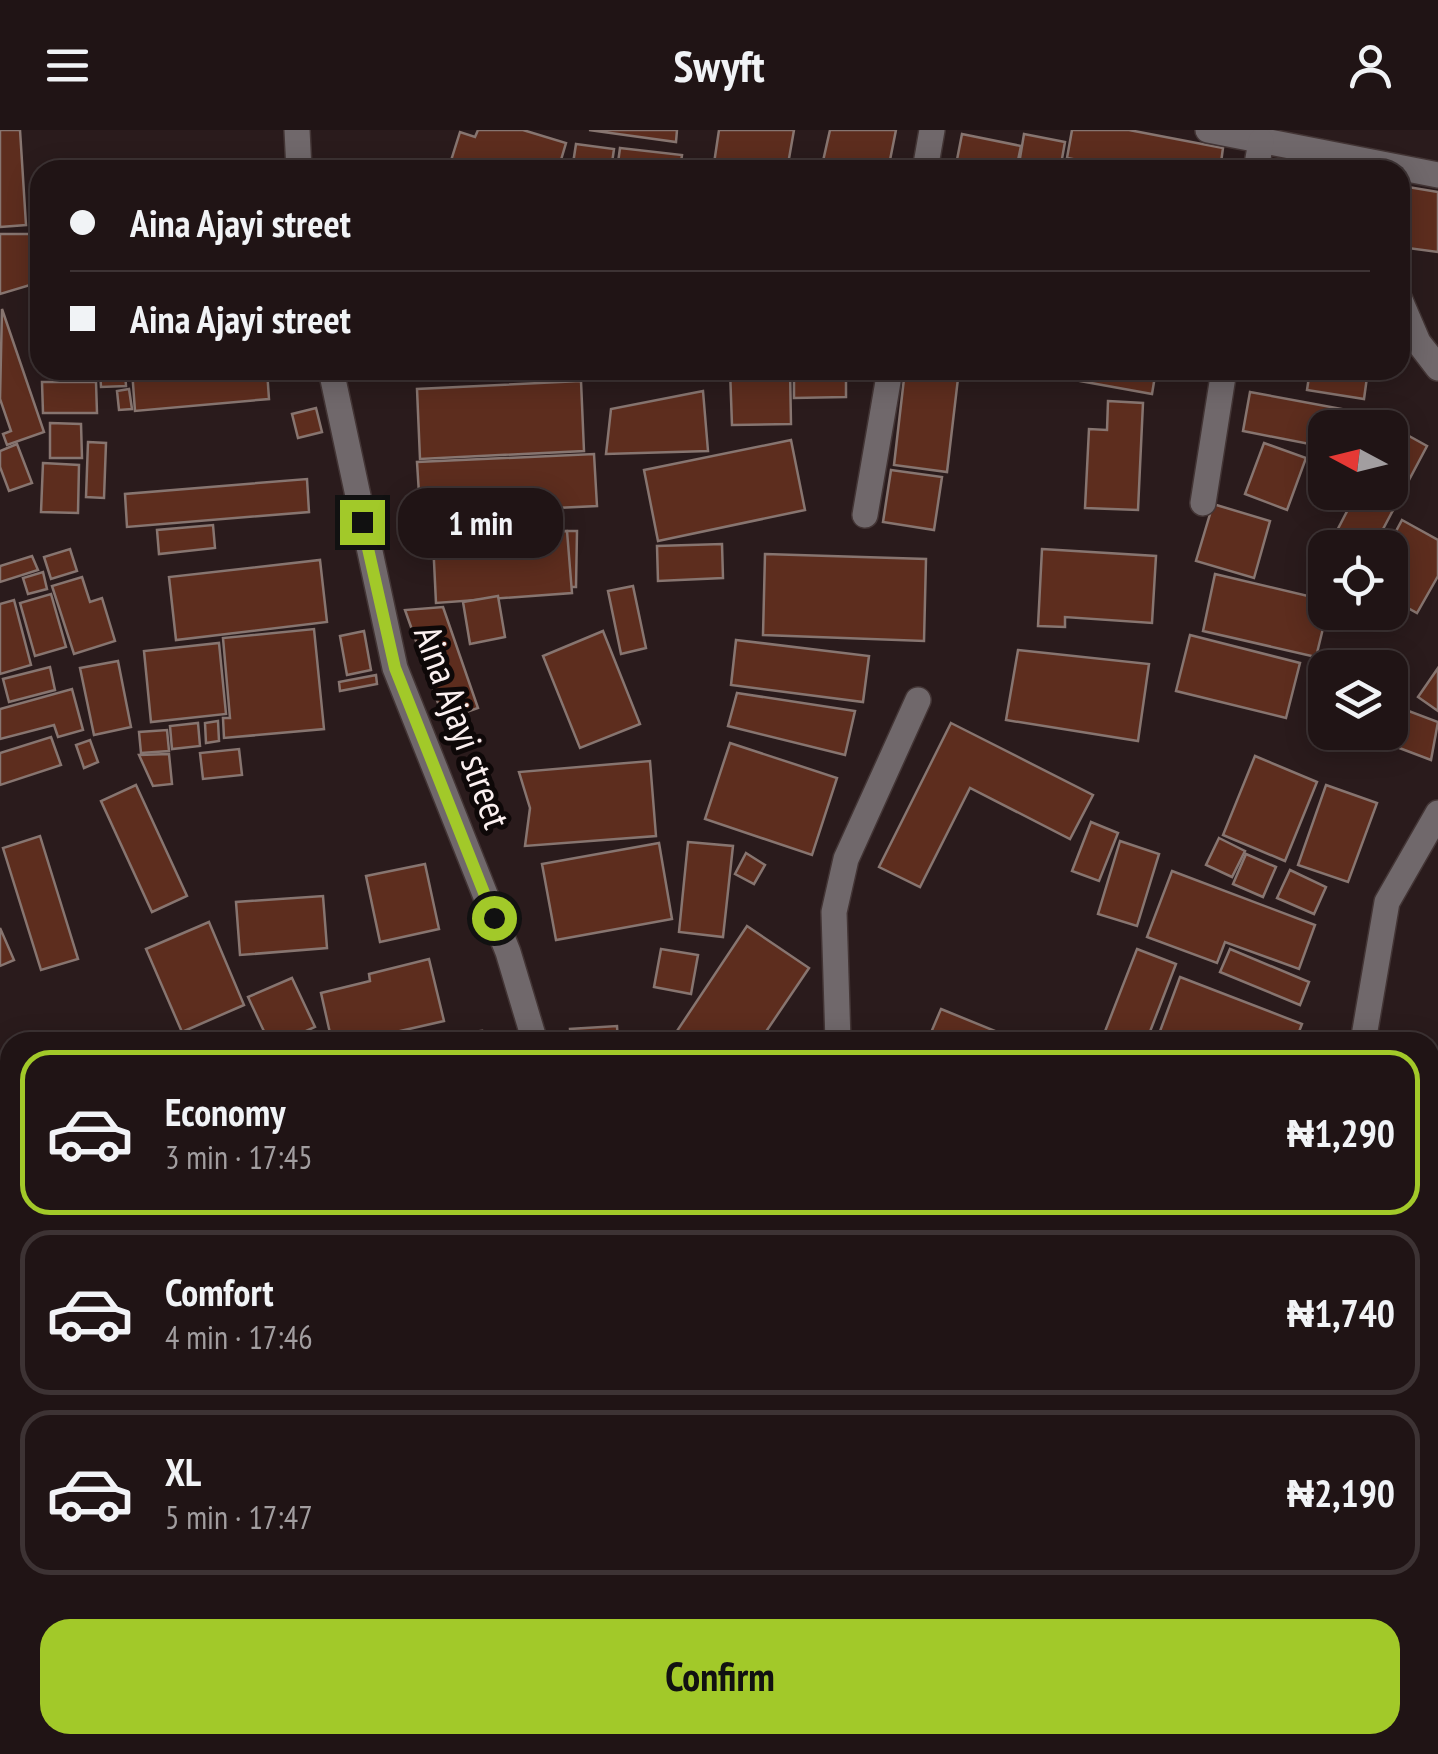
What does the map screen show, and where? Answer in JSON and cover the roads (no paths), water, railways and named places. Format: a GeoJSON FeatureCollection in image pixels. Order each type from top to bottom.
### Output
{"type":"FeatureCollection","features":[{"type":"Feature","properties":{"kind":"street"},"geometry":{"type":"LineString","coordinates":[[297,130],[298,160]]}},
{"type":"Feature","properties":{"kind":"street"},"geometry":{"type":"LineString","coordinates":[[927,160],[932,130]]}},
{"type":"Feature","properties":{"kind":"street"},"geometry":{"type":"LineString","coordinates":[[1208,130],[1353,160]]}},
{"type":"Feature","properties":{"kind":"street"},"geometry":{"type":"LineString","coordinates":[[1258,160],[1261,141]]}},
{"type":"Feature","properties":{"kind":"street"},"geometry":{"type":"LineString","coordinates":[[1410,171],[1438,175]]}},
{"type":"Feature","properties":{"kind":"street"},"geometry":{"type":"LineString","coordinates":[[1410,323],[1418,342],[1438,368]]}},
{"type":"Feature","properties":{"kind":"street","name":"Aina Ajayi street"},"geometry":{"type":"LineString","coordinates":[[333,380],[395,668],[508,952],[532,1032]]}},
{"type":"Feature","properties":{"kind":"street"},"geometry":{"type":"LineString","coordinates":[[865,514],[888,380]]}},
{"type":"Feature","properties":{"kind":"street"},"geometry":{"type":"LineString","coordinates":[[1203,502],[1222,380]]}},
{"type":"Feature","properties":{"kind":"street"},"geometry":{"type":"LineString","coordinates":[[838,1032],[834,912],[846,859],[918,700]]}},
{"type":"Feature","properties":{"kind":"street"},"geometry":{"type":"LineString","coordinates":[[1364,1032],[1386,902],[1438,813]]}}]}
